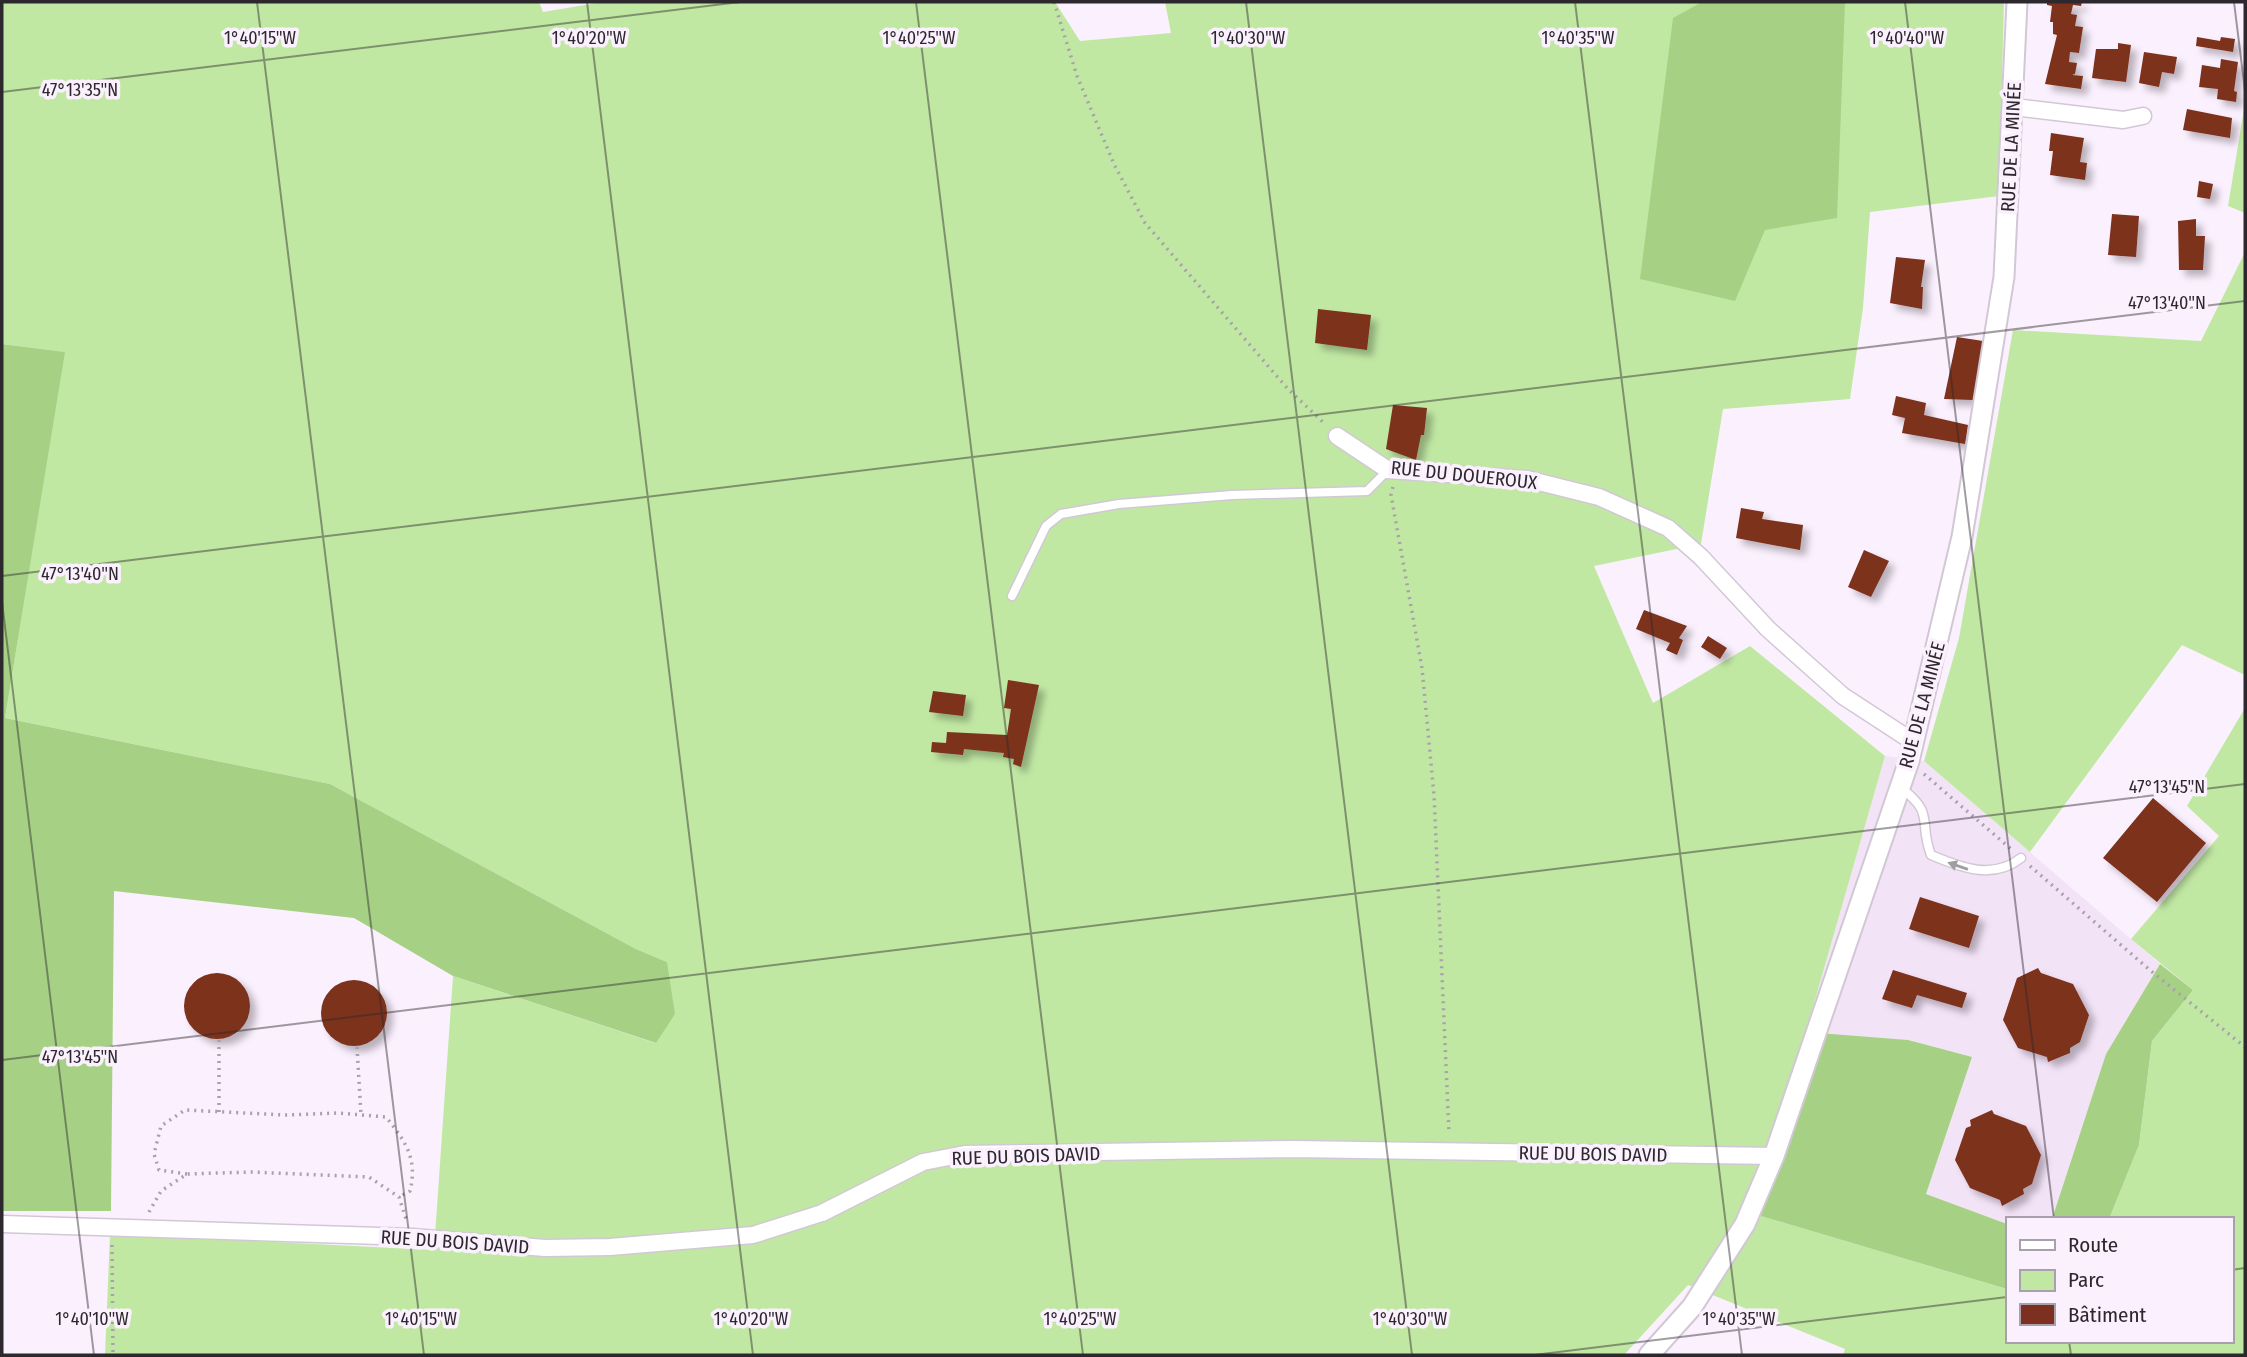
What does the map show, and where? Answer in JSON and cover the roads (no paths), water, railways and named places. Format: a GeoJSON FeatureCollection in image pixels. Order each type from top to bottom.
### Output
{"type":"FeatureCollection","features":[{"type":"Feature","properties":{"kind":"street","name":"RUE DE LA MINÉE"},"geometry":{"type":"LineString","coordinates":[[1649,1355],[1692,1307],[1745,1224],[1774,1156],[1910,751],[1962,537],[2004,277],[2017,2]]}},
{"type":"Feature","properties":{"kind":"street"},"geometry":{"type":"LineString","coordinates":[[2014,107],[2123,120],[2143,116]]}},
{"type":"Feature","properties":{"kind":"street","name":"RUE DU DOUEROUX"},"geometry":{"type":"LineString","coordinates":[[1337,436],[1392,471],[1527,479],[1599,497],[1668,528],[1702,557],[1768,629],[1910,751]]}},
{"type":"Feature","properties":{"kind":"street","name":"RUE DU BOIS DAVID"},"geometry":{"type":"LineString","coordinates":[[2,1224],[412,1237],[571,1247],[753,1235],[822,1213],[923,1161],[965,1154],[1294,1149],[1774,1156]]}},
{"type":"Feature","properties":{"kind":"lane"},"geometry":{"type":"LineString","coordinates":[[1012,596],[1046,526],[1061,514],[1119,504],[1219,496],[1367,491],[1392,471]]}},
{"type":"Feature","properties":{"kind":"lane"},"geometry":{"type":"LineString","coordinates":[[1900,787],[1918,800],[1924,813],[1927,844],[1931,855],[1970,870],[1990,871],[2008,869],[2021,858]]}}]}
